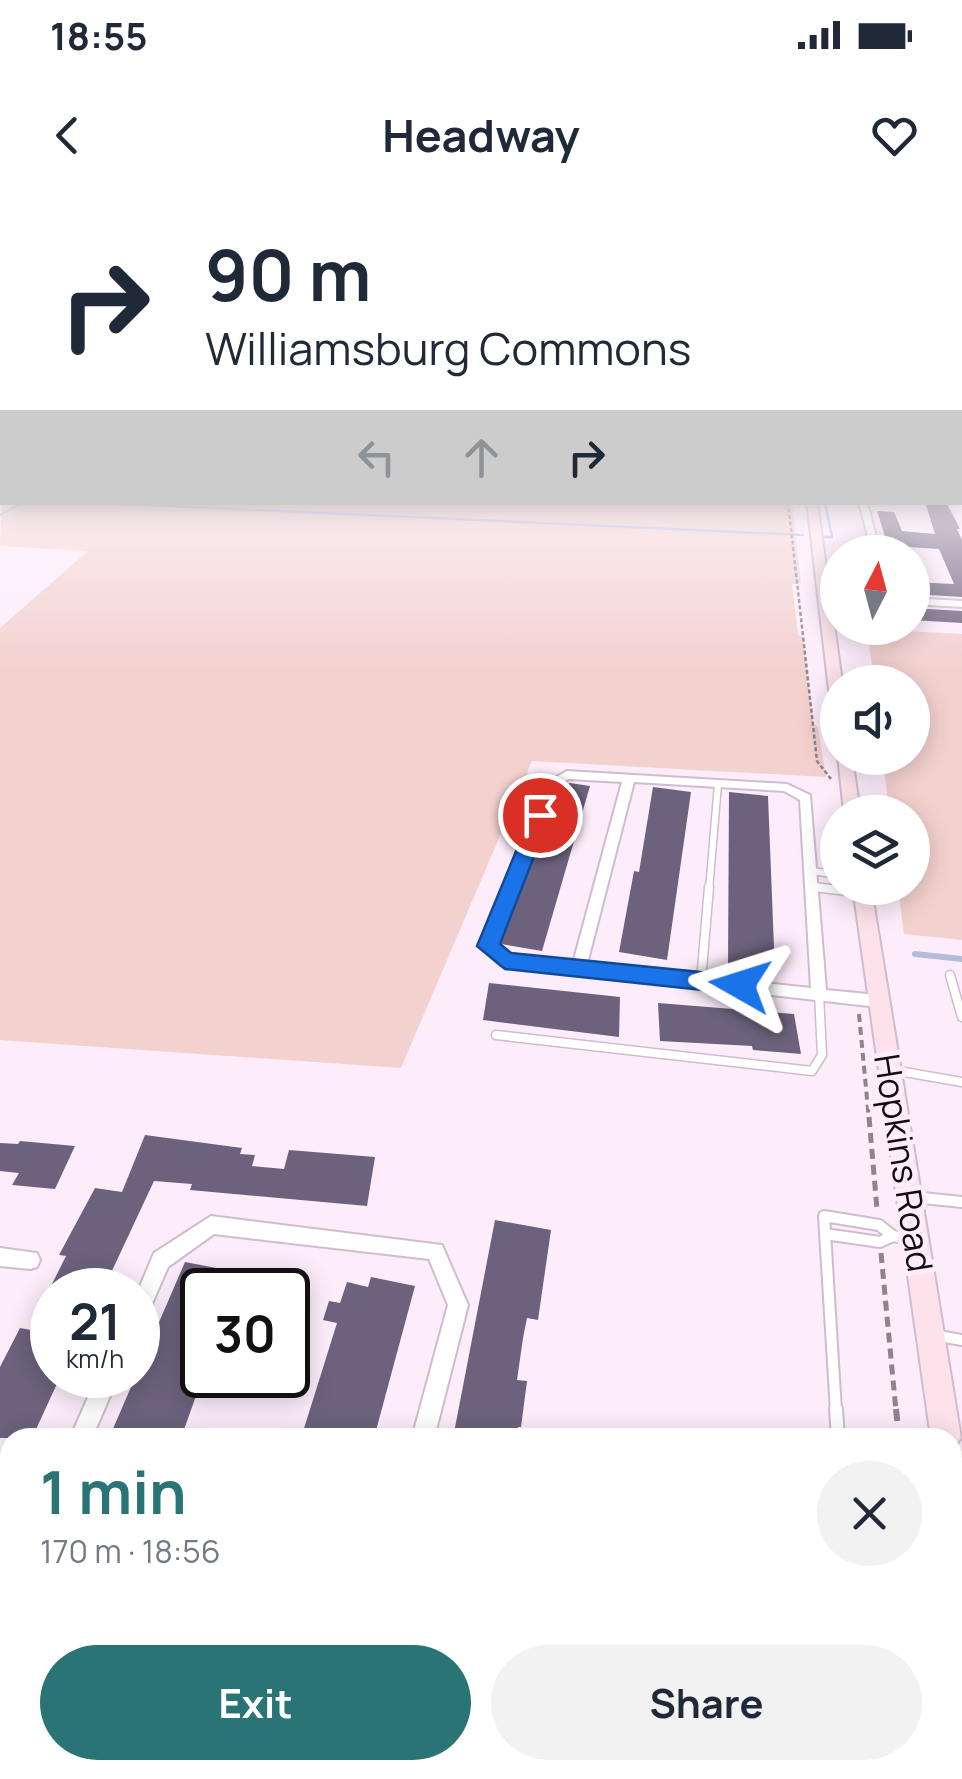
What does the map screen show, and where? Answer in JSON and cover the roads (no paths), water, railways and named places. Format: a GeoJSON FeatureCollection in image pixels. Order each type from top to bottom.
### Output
{"type":"FeatureCollection","features":[{"type":"Feature","properties":{"kind":"street"},"geometry":{"type":"LineString","coordinates":[[814,523],[820,576]]}},
{"type":"Feature","properties":{"kind":"street"},"geometry":{"type":"LineString","coordinates":[[930,602],[962,604]]}},
{"type":"Feature","properties":{"kind":"street"},"geometry":{"type":"LineString","coordinates":[[819,994],[806,798],[787,788],[629,778],[568,776],[553,782],[488,946],[505,961],[700,980],[819,994],[868,999]]}},
{"type":"Feature","properties":{"kind":"street"},"geometry":{"type":"LineString","coordinates":[[579,968],[629,778]]}},
{"type":"Feature","properties":{"kind":"street","name":"Hopkins Road"},"geometry":{"type":"LineString","coordinates":[[864,905],[868,999],[888,1069],[908,1196],[904,1238],[930,1334],[944,1428]]}},
{"type":"Feature","properties":{"kind":"street"},"geometry":{"type":"LineString","coordinates":[[158,1268],[162,1260],[211,1226],[435,1251],[458,1305],[427,1428]]}},
{"type":"Feature","properties":{"kind":"street"},"geometry":{"type":"LineString","coordinates":[[0,1257],[30,1260]]}},
{"type":"Feature","properties":{"kind":"street"},"geometry":{"type":"LineString","coordinates":[[86,1428],[99,1398]]}},
{"type":"Feature","properties":{"kind":"lane"},"geometry":{"type":"LineString","coordinates":[[700,980],[718,784]]}},
{"type":"Feature","properties":{"kind":"lane"},"geometry":{"type":"LineString","coordinates":[[813,879],[820,878]]}},
{"type":"Feature","properties":{"kind":"lane"},"geometry":{"type":"LineString","coordinates":[[813,879],[820,881]]}},
{"type":"Feature","properties":{"kind":"lane"},"geometry":{"type":"LineString","coordinates":[[950,974],[962,1017]]}},
{"type":"Feature","properties":{"kind":"lane"},"geometry":{"type":"LineString","coordinates":[[496,1035],[812,1071],[822,1055],[819,994]]}},
{"type":"Feature","properties":{"kind":"lane"},"geometry":{"type":"LineString","coordinates":[[888,1069],[962,1082]]}},
{"type":"Feature","properties":{"kind":"lane"},"geometry":{"type":"LineString","coordinates":[[908,1196],[962,1202]]}},
{"type":"Feature","properties":{"kind":"lane"},"geometry":{"type":"LineString","coordinates":[[837,1428],[824,1216],[879,1225],[904,1238]]}},
{"type":"Feature","properties":{"kind":"lane"},"geometry":{"type":"LineString","coordinates":[[825,1234],[880,1242],[904,1238]]}},
{"type":"Feature","properties":{"kind":"lane"},"geometry":{"type":"LineString","coordinates":[[930,1334],[962,1340]]}},
{"type":"Feature","properties":{"kind":"waterway"},"geometry":{"type":"LineString","coordinates":[[534,523],[803,535]]}},
{"type":"Feature","properties":{"kind":"waterway"},"geometry":{"type":"LineString","coordinates":[[829,523],[832,535]]}},
{"type":"Feature","properties":{"kind":"waterway"},"geometry":{"type":"LineString","coordinates":[[915,954],[962,959]]}}]}
